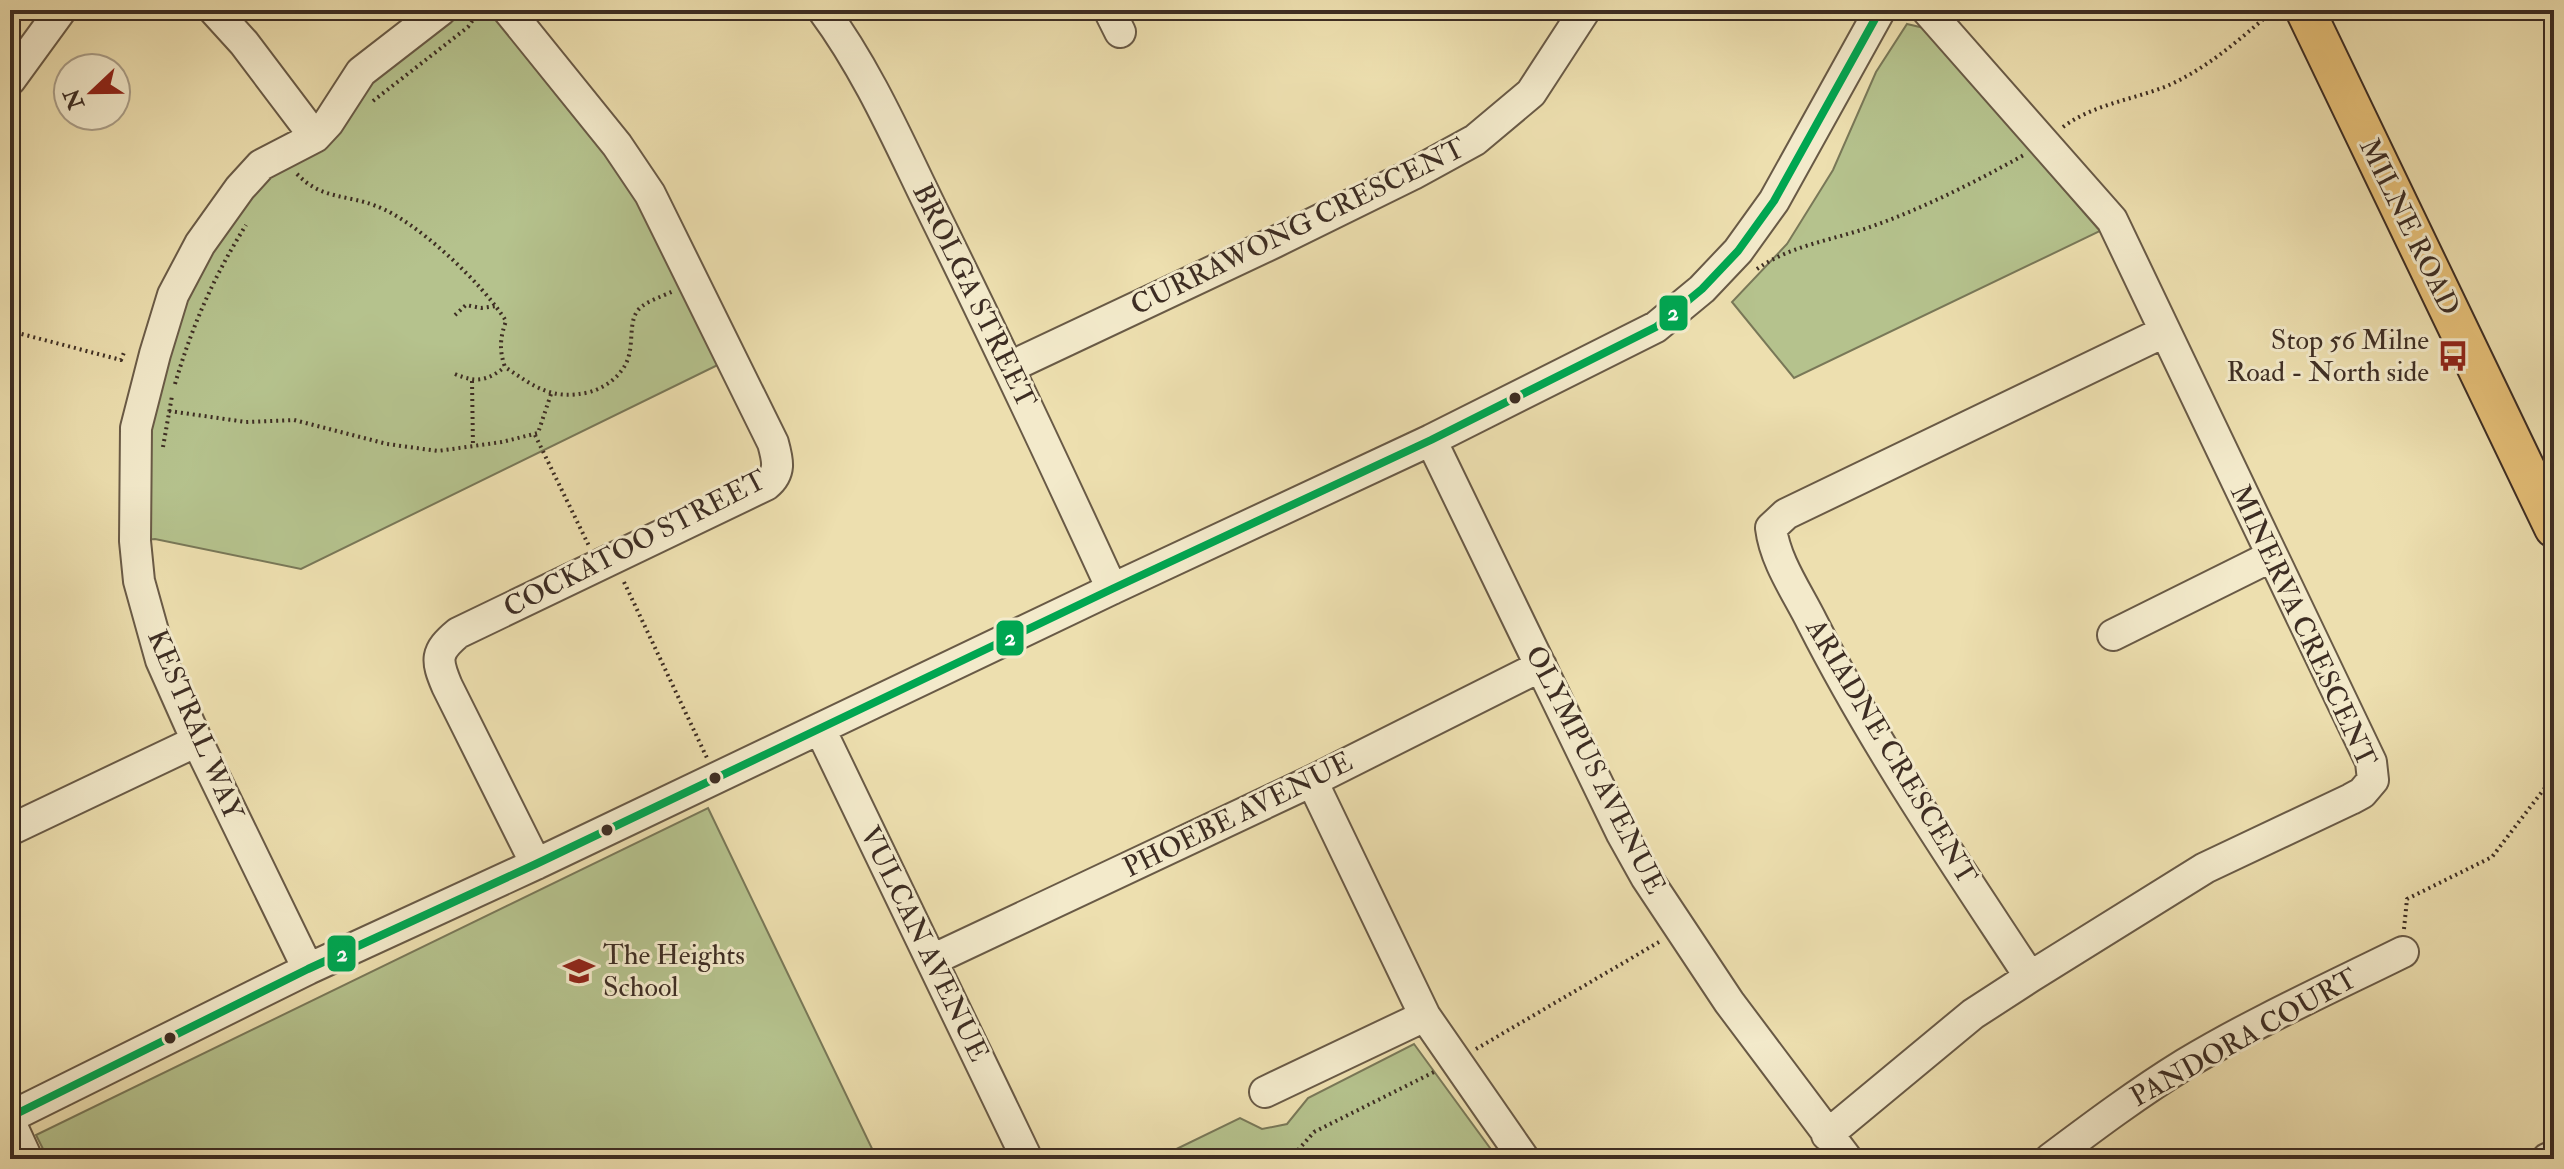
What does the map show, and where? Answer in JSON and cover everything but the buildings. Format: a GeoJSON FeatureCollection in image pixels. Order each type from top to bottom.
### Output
{"type":"FeatureCollection","features":[{"type":"Feature","properties":{"kind":"main road","name":"MILNE ROAD"},"geometry":{"type":"LineString","coordinates":[[2300,10],[2554,528]]}},
{"type":"Feature","properties":{"kind":"street"},"geometry":{"type":"LineString","coordinates":[[10,80],[61,10]]}},
{"type":"Feature","properties":{"kind":"street"},"geometry":{"type":"LineString","coordinates":[[214,10],[244,43],[315,137]]}},
{"type":"Feature","properties":{"kind":"street","name":"KESTRAL WAY"},"geometry":{"type":"LineString","coordinates":[[308,969],[161,660],[139,581],[135,541],[136,428],[173,295],[200,244],[240,188],[261,165],[315,137],[328,123],[361,72],[441,10]]}},
{"type":"Feature","properties":{"kind":"street","name":"COCKATOO STREET"},"geometry":{"type":"LineString","coordinates":[[508,10],[626,157],[650,194],[773,443],[779,464],[775,478],[766,485],[458,633],[446,643],[439,655],[439,668],[536,864]]}},
{"type":"Feature","properties":{"kind":"street","name":"BROLGA STREET"},"geometry":{"type":"LineString","coordinates":[[823,10],[858,62],[1010,367],[1112,589]]}},
{"type":"Feature","properties":{"kind":"street","name":"CURRAWONG CRESCENT"},"geometry":{"type":"LineString","coordinates":[[1010,367],[1302,228],[1475,140],[1531,93],[1585,10]]}},
{"type":"Feature","properties":{"kind":"street"},"geometry":{"type":"LineString","coordinates":[[27,1159],[10,1120],[308,969],[1431,440],[1656,327],[1702,289],[1738,251],[1774,201],[1880,10]]}},
{"type":"Feature","properties":{"kind":"street","name":"MINERVA CRESCENT"},"geometry":{"type":"LineString","coordinates":[[1827,1135],[1973,1014],[2184,880],[2351,799],[2362,793],[2373,780],[2371,762],[2112,220],[1927,10]]}},
{"type":"Feature","properties":{"kind":"street","name":"ARIADNE CRESCENT"},"geometry":{"type":"LineString","coordinates":[[2030,977],[1877,740],[1773,546],[1771,528],[1786,514],[2164,332]]}},
{"type":"Feature","properties":{"kind":"street","name":"OLYMPUS AVENUE"},"geometry":{"type":"LineString","coordinates":[[1431,440],[1622,834],[1680,930],[1729,1002],[1847,1159]]}},
{"type":"Feature","properties":{"kind":"street"},"geometry":{"type":"LineString","coordinates":[[2113,635],[2272,556]]}},
{"type":"Feature","properties":{"kind":"street","name":"PHOEBE AVENUE"},"geometry":{"type":"LineString","coordinates":[[932,960],[1312,781],[1541,666]]}},
{"type":"Feature","properties":{"kind":"street","name":"VULCAN AVENUE"},"geometry":{"type":"LineString","coordinates":[[820,729],[1027,1159]]}},
{"type":"Feature","properties":{"kind":"street"},"geometry":{"type":"LineString","coordinates":[[10,830],[197,741]]}},
{"type":"Feature","properties":{"kind":"street"},"geometry":{"type":"LineString","coordinates":[[1312,781],[1425,1016],[1524,1159]]}},
{"type":"Feature","properties":{"kind":"street","name":"PANDORA COURT"},"geometry":{"type":"LineString","coordinates":[[2050,1159],[2130,1099],[2187,1063],[2245,1030],[2403,952]]}},
{"type":"Feature","properties":{"kind":"street"},"geometry":{"type":"LineString","coordinates":[[1265,1092],[1425,1016]]}},
{"type":"Feature","properties":{"kind":"street"},"geometry":{"type":"LineString","coordinates":[[2547,1159],[2554,1156]]}},
{"type":"Feature","properties":{"kind":"path"},"geometry":{"type":"LineString","coordinates":[[367,105],[468,27],[480,10]]}},
{"type":"Feature","properties":{"kind":"path"},"geometry":{"type":"LineString","coordinates":[[2058,131],[2094,109],[2166,86],[2201,70],[2300,10]]}},
{"type":"Feature","properties":{"kind":"path"},"geometry":{"type":"LineString","coordinates":[[1749,274],[1768,261],[1797,249],[1913,211],[2030,152]]}},
{"type":"Feature","properties":{"kind":"path"},"geometry":{"type":"LineString","coordinates":[[305,167],[296,172],[320,191],[329,196],[379,206],[429,238],[496,306],[506,321],[500,336],[500,352],[505,367],[551,394],[570,397],[604,388],[625,367],[633,342],[636,312],[643,305],[694,282]]}},
{"type":"Feature","properties":{"kind":"path"},"geometry":{"type":"LineString","coordinates":[[162,453],[169,411],[197,317],[216,276],[251,219]]}},
{"type":"Feature","properties":{"kind":"path"},"geometry":{"type":"LineString","coordinates":[[455,315],[466,305],[481,308],[496,306]]}},
{"type":"Feature","properties":{"kind":"path"},"geometry":{"type":"LineString","coordinates":[[10,331],[121,360],[125,350]]}},
{"type":"Feature","properties":{"kind":"path"},"geometry":{"type":"LineString","coordinates":[[455,374],[472,381],[490,378],[505,367]]}},
{"type":"Feature","properties":{"kind":"path"},"geometry":{"type":"LineString","coordinates":[[472,381],[473,447]]}},
{"type":"Feature","properties":{"kind":"path"},"geometry":{"type":"LineString","coordinates":[[169,411],[246,422],[294,420],[387,444],[438,451],[538,433],[551,394]]}},
{"type":"Feature","properties":{"kind":"path"},"geometry":{"type":"LineString","coordinates":[[534,434],[590,547],[613,559],[716,779]]}},
{"type":"Feature","properties":{"kind":"path"},"geometry":{"type":"LineString","coordinates":[[2403,952],[2407,899],[2492,857],[2554,776]]}},
{"type":"Feature","properties":{"kind":"path"},"geometry":{"type":"LineString","coordinates":[[1290,1159],[1314,1132],[1454,1062],[1680,930]]}},
{"type":"Feature","properties":{"kind":"green space"},"geometry":{"type":"Polygon","coordinates":[[[441,10],[508,10],[617,145],[732,358],[301,569],[155,539],[135,541],[136,428],[200,244],[441,10]]]}},
{"type":"Feature","properties":{"kind":"green space"},"geometry":{"type":"Polygon","coordinates":[[[1907,24],[1924,28],[2100,231],[1794,378],[1732,302],[1787,244],[1833,170],[1876,72],[1907,24]]]}},
{"type":"Feature","properties":{"kind":"green space","name":"The Heights School"},"geometry":{"type":"Polygon","coordinates":[[[708,808],[877,1159],[48,1159],[36,1135],[708,808]]]}},
{"type":"Feature","properties":{"kind":"green space"},"geometry":{"type":"Polygon","coordinates":[[[1414,1044],[1498,1159],[1160,1157],[1240,1118],[1262,1129],[1287,1124],[1308,1098],[1414,1044]]]}},
{"type":"Feature","properties":{"kind":"transit line","name":"2"},"geometry":{"type":"LineString","coordinates":[[10,1117],[308,969],[1431,440],[1656,327],[1702,289],[1738,251],[1774,201],[1880,10]]}},
{"type":"Feature","properties":{"kind":"place","name":"Stop 56 Milne Road - North side"},"geometry":{"type":"Point","coordinates":[2453,356]}},
{"type":"Feature","properties":{"kind":"place","name":"The Heights School"},"geometry":{"type":"Point","coordinates":[579,971]}}]}
